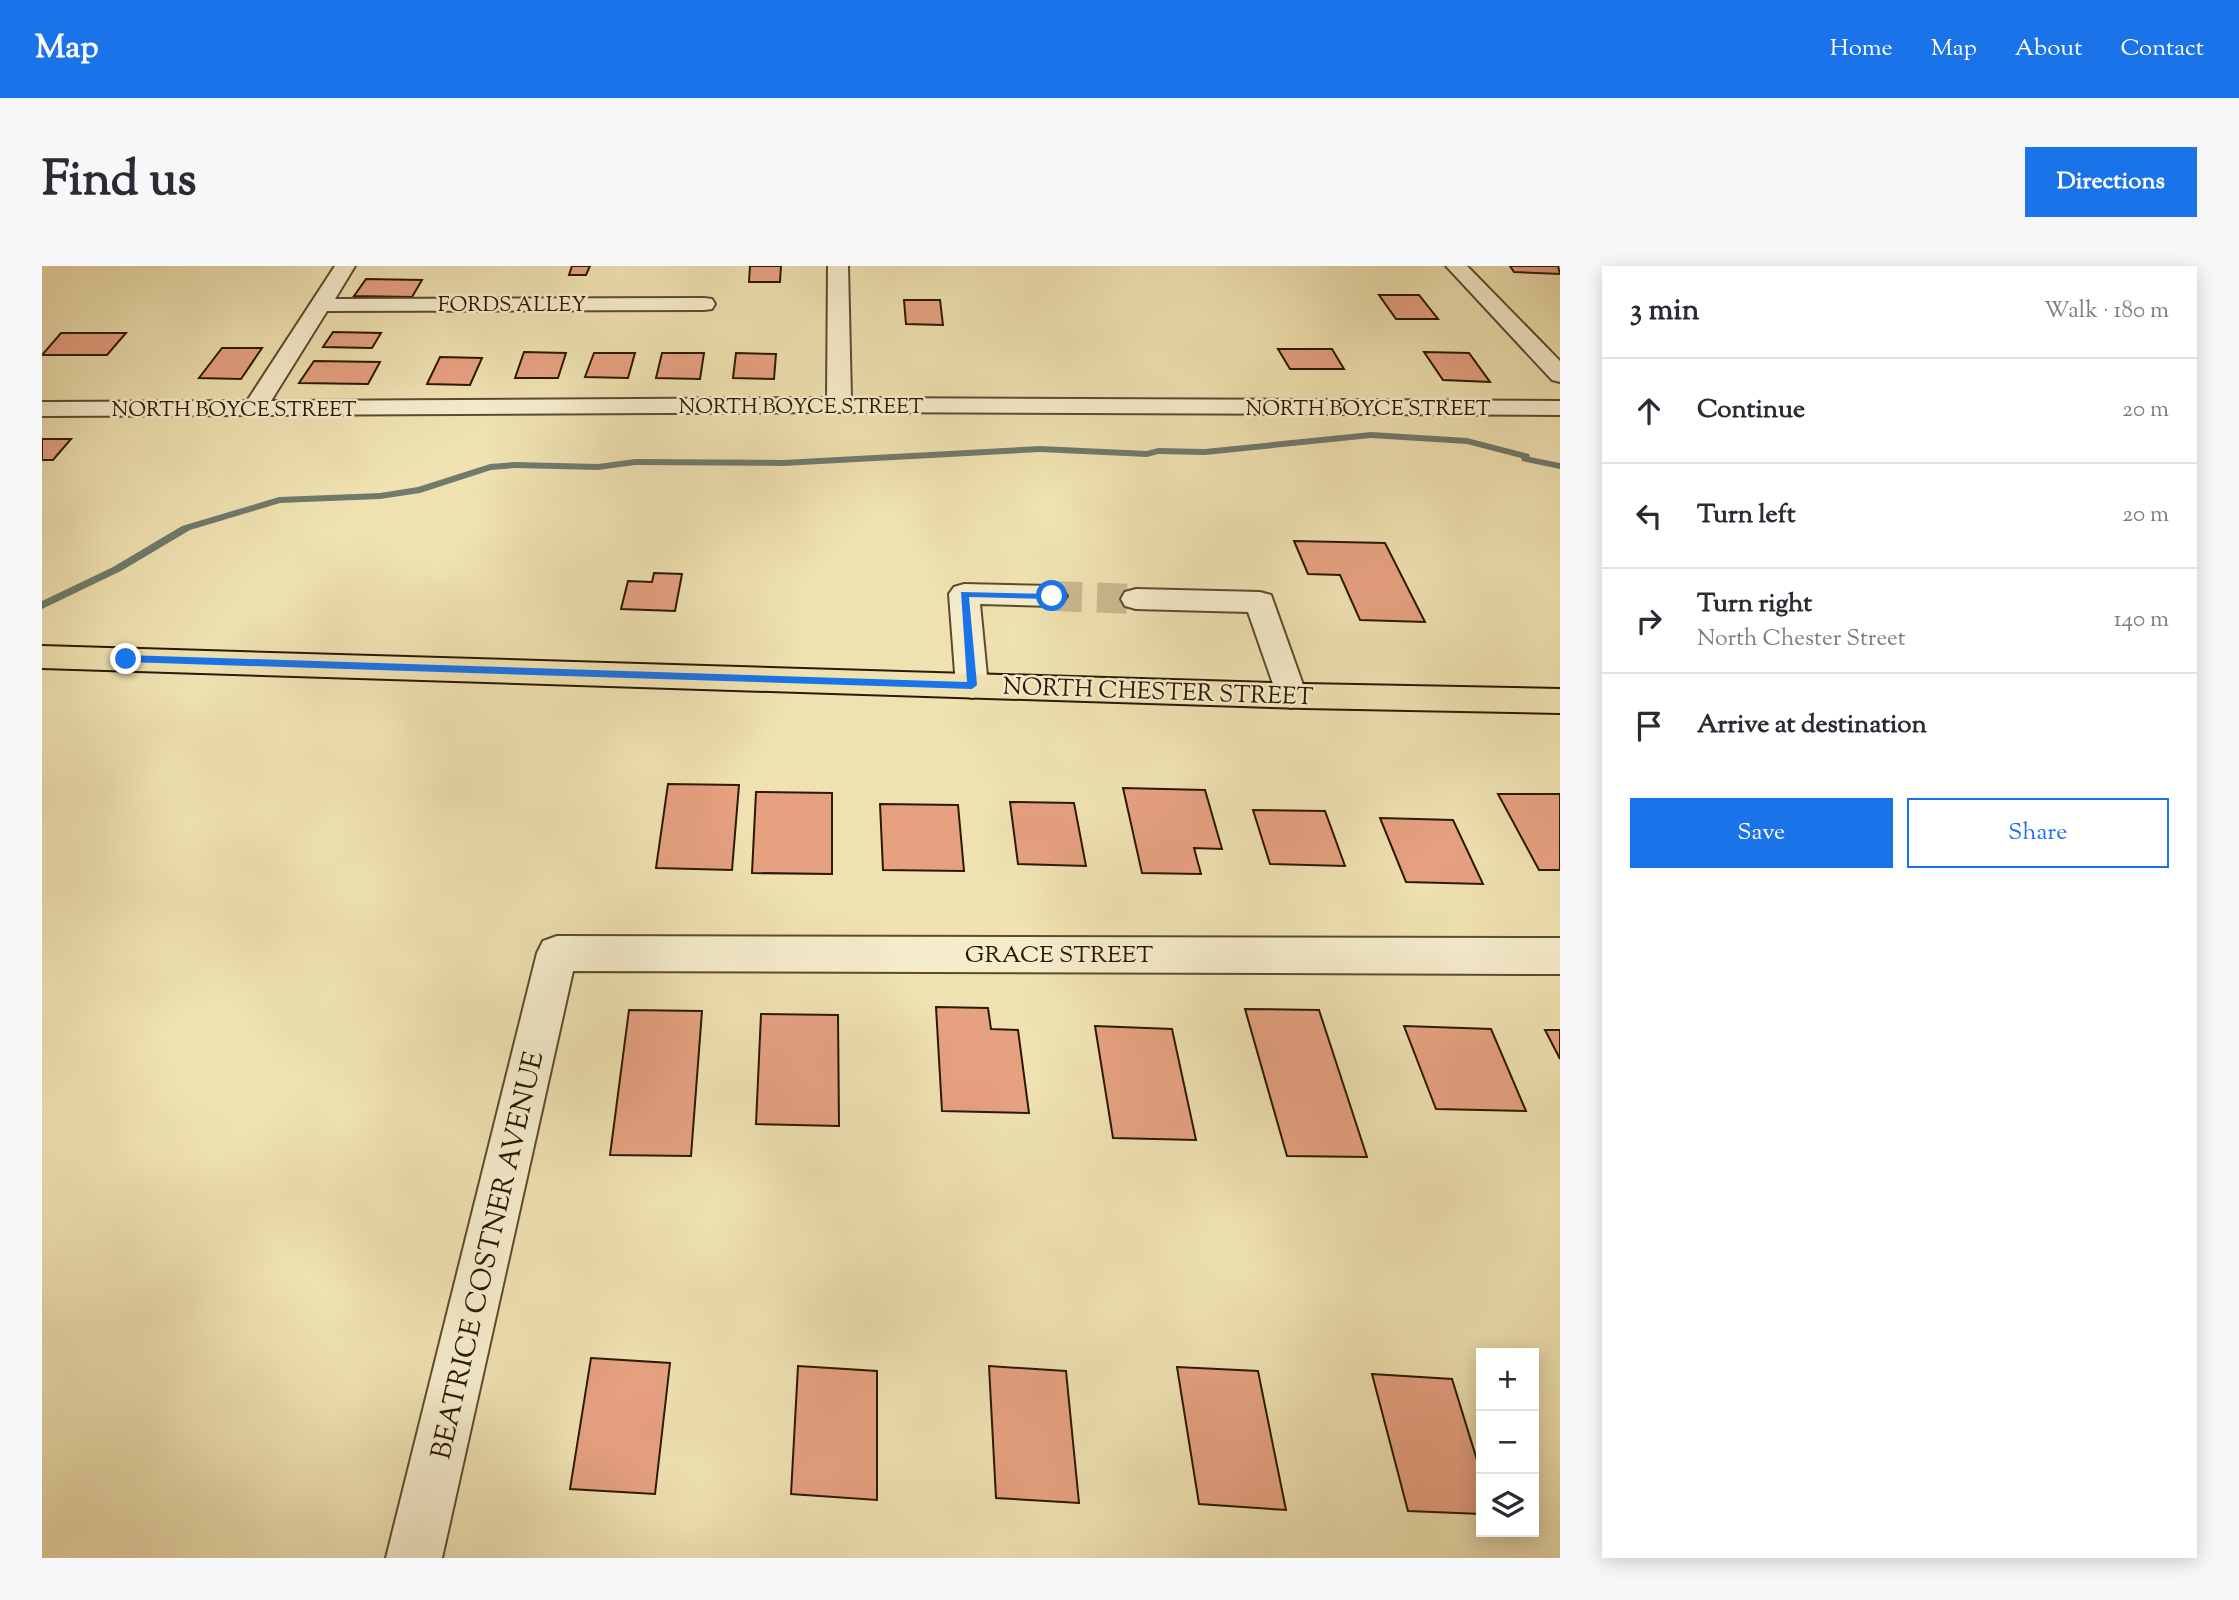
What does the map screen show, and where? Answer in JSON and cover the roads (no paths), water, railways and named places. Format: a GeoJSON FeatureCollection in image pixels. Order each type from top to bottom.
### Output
{"type":"FeatureCollection","features":[{"type":"Feature","properties":{"kind":"main road","name":"NORTH CHESTER STREET"},"geometry":{"type":"LineString","coordinates":[[42,657],[1291,696],[1560,701]]}},
{"type":"Feature","properties":{"kind":"street"},"geometry":{"type":"LineString","coordinates":[[254,410],[345,266]]}},
{"type":"Feature","properties":{"kind":"street"},"geometry":{"type":"LineString","coordinates":[[838,266],[839,405]]}},
{"type":"Feature","properties":{"kind":"street"},"geometry":{"type":"LineString","coordinates":[[1456,266],[1560,375]]}},
{"type":"Feature","properties":{"kind":"street","name":"FORDS ALLEY"},"geometry":{"type":"LineString","coordinates":[[319,305],[704,304]]}},
{"type":"Feature","properties":{"kind":"street","name":"NORTH BOYCE STREET"},"geometry":{"type":"LineString","coordinates":[[42,409],[839,405],[1560,408]]}},
{"type":"Feature","properties":{"kind":"street"},"geometry":{"type":"LineString","coordinates":[[972,685],[964,594],[1052,596]]}},
{"type":"Feature","properties":{"kind":"street"},"geometry":{"type":"LineString","coordinates":[[1136,599],[1260,602],[1291,696]]}},
{"type":"Feature","properties":{"kind":"street","name":"GRACE STREET"},"geometry":{"type":"LineString","coordinates":[[557,953],[1560,956]]}},
{"type":"Feature","properties":{"kind":"street","name":"BEATRICE COSTNER AVENUE"},"geometry":{"type":"LineString","coordinates":[[414,1558],[557,953]]}},
{"type":"Feature","properties":{"kind":"waterway"},"geometry":{"type":"LineString","coordinates":[[42,605],[117,569],[186,528],[279,500],[380,496],[420,490],[490,467],[598,467],[635,462],[783,463],[1040,449],[1147,454],[1158,451],[1205,452],[1371,435],[1467,441],[1526,456],[1525,459],[1560,466]]}},
{"type":"Feature","properties":{"kind":"tunnel"},"geometry":{"type":"LineString","coordinates":[[1052,596],[1136,599]]}}]}
